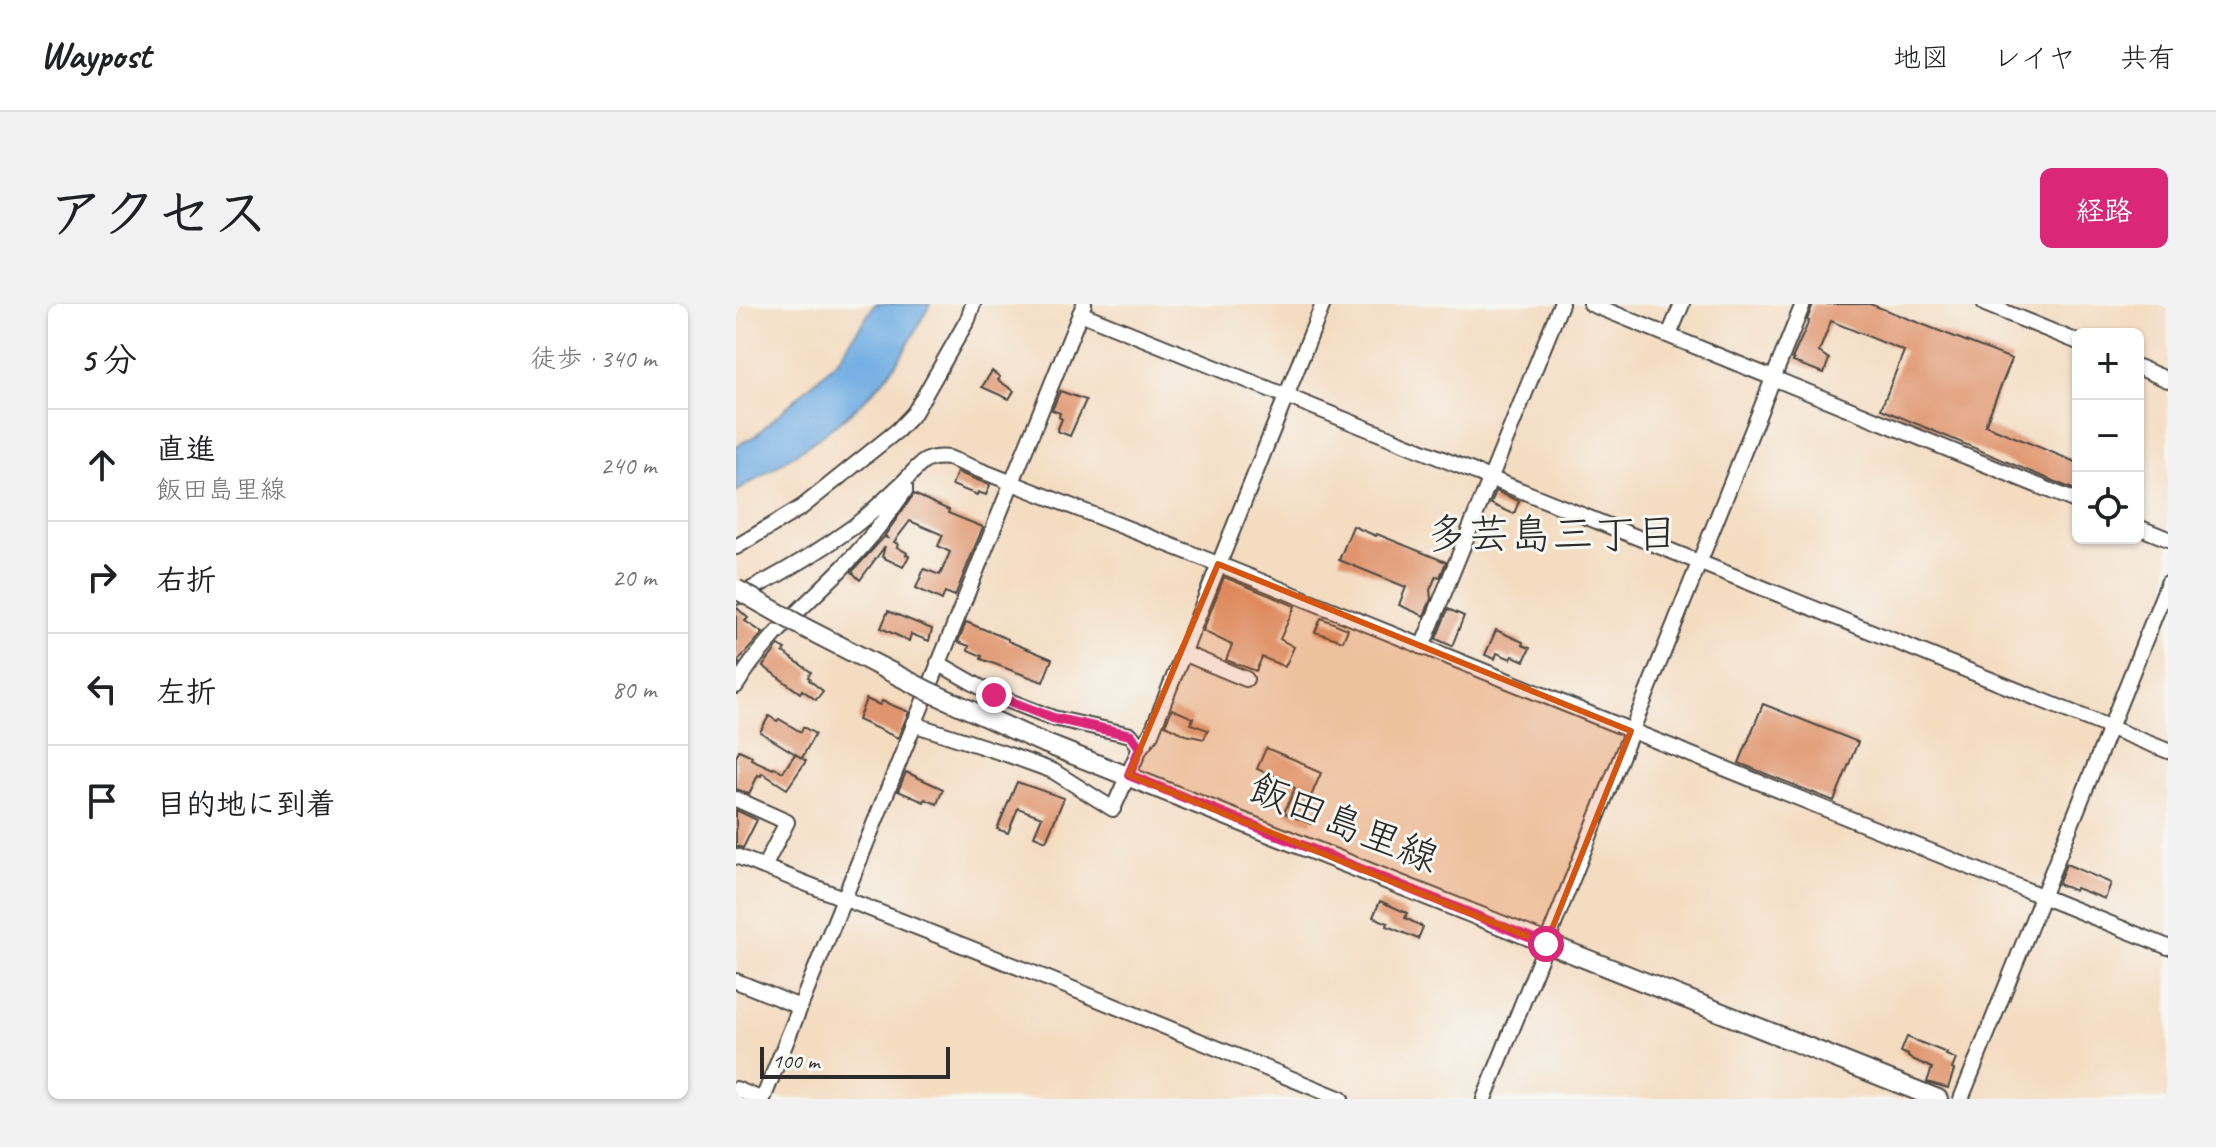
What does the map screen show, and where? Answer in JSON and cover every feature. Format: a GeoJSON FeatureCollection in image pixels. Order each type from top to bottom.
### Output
{"type":"FeatureCollection","features":[{"type":"Feature","properties":{"kind":"main road","name":"飯田島里線"},"geometry":{"type":"LineString","coordinates":[[736,589],[928,691],[1039,741],[1938,1099]]}},
{"type":"Feature","properties":{"kind":"street"},"geometry":{"type":"LineString","coordinates":[[736,547],[802,507],[898,430],[914,413],[968,319],[973,304]]}},
{"type":"Feature","properties":{"kind":"street"},"geometry":{"type":"LineString","coordinates":[[913,724],[1053,771],[1113,809],[1140,748],[1151,734],[1323,304]]}},
{"type":"Feature","properties":{"kind":"street"},"geometry":{"type":"LineString","coordinates":[[1422,647],[1561,304]]}},
{"type":"Feature","properties":{"kind":"street"},"geometry":{"type":"LineString","coordinates":[[1591,304],[2072,500]]}},
{"type":"Feature","properties":{"kind":"street"},"geometry":{"type":"LineString","coordinates":[[1669,335],[1682,304]]}},
{"type":"Feature","properties":{"kind":"street"},"geometry":{"type":"LineString","coordinates":[[1484,1099],[1803,304]]}},
{"type":"Feature","properties":{"kind":"street"},"geometry":{"type":"LineString","coordinates":[[1985,304],[2072,340]]}},
{"type":"Feature","properties":{"kind":"street"},"geometry":{"type":"LineString","coordinates":[[736,1089],[762,1099],[1082,309],[1286,396],[2168,751]]}},
{"type":"Feature","properties":{"kind":"street"},"geometry":{"type":"LineString","coordinates":[[2144,370],[2168,380]]}},
{"type":"Feature","properties":{"kind":"street"},"geometry":{"type":"LineString","coordinates":[[736,597],[763,584],[853,527],[922,462],[934,457],[949,458],[2168,947]]}},
{"type":"Feature","properties":{"kind":"street"},"geometry":{"type":"LineString","coordinates":[[736,686],[775,633],[879,527],[905,491],[905,481]]}},
{"type":"Feature","properties":{"kind":"street"},"geometry":{"type":"LineString","coordinates":[[2144,529],[2168,539]]}},
{"type":"Feature","properties":{"kind":"street"},"geometry":{"type":"LineString","coordinates":[[1961,1099],[2168,583]]}},
{"type":"Feature","properties":{"kind":"street"},"geometry":{"type":"LineString","coordinates":[[1183,653],[1246,679]]}},
{"type":"Feature","properties":{"kind":"street"},"geometry":{"type":"LineString","coordinates":[[938,663],[994,695],[1053,718],[1131,735],[1140,748]]}},
{"type":"Feature","properties":{"kind":"street"},"geometry":{"type":"LineString","coordinates":[[736,799],[787,822],[764,867]]}},
{"type":"Feature","properties":{"kind":"street"},"geometry":{"type":"LineString","coordinates":[[736,856],[1341,1099]]}},
{"type":"Feature","properties":{"kind":"street"},"geometry":{"type":"LineString","coordinates":[[736,981],[800,1007]]}},
{"type":"Feature","properties":{"kind":"highlighted area"},"geometry":{"type":"Polygon","coordinates":[[[1218,564],[1631,731],[1546,944],[1129,775],[1218,564]]]}},
{"type":"Feature","properties":{"kind":"water"},"geometry":{"type":"Polygon","coordinates":[[[875,304],[930,304],[895,365],[865,399],[812,442],[736,492],[736,446],[755,436],[837,361],[875,304]]]}},
{"type":"Feature","properties":{"kind":"building"},"geometry":{"type":"Polygon","coordinates":[[[1813,304],[1870,304],[2012,359],[1985,425],[2072,461],[2072,489],[1881,409],[1904,351],[1831,321],[1819,352],[1829,359],[1824,373],[1793,362],[1813,304]]]}},
{"type":"Feature","properties":{"kind":"building"},"geometry":{"type":"Polygon","coordinates":[[[992,371],[1000,377],[998,380],[1014,391],[1009,399],[982,387],[992,371]]]}},
{"type":"Feature","properties":{"kind":"building"},"geometry":{"type":"Polygon","coordinates":[[[1060,391],[1086,400],[1070,436],[1057,431],[1062,419],[1060,413],[1052,410],[1060,391]]]}},
{"type":"Feature","properties":{"kind":"building"},"geometry":{"type":"Polygon","coordinates":[[[957,472],[990,485],[986,495],[978,492],[977,495],[952,485],[957,472]]]}},
{"type":"Feature","properties":{"kind":"building"},"geometry":{"type":"Polygon","coordinates":[[[1496,491],[1519,501],[1514,514],[1491,504],[1496,491]]]}},
{"type":"Feature","properties":{"kind":"building"},"geometry":{"type":"Polygon","coordinates":[[[914,494],[949,510],[948,513],[983,527],[955,596],[945,592],[942,600],[916,588],[924,569],[940,575],[950,552],[938,546],[943,535],[910,521],[894,542],[909,556],[903,567],[882,557],[885,546],[860,580],[852,572],[884,537],[887,538],[885,535],[914,494]]]}},
{"type":"Feature","properties":{"kind":"building"},"geometry":{"type":"Polygon","coordinates":[[[1353,526],[1446,562],[1430,590],[1431,599],[1424,616],[1399,605],[1406,587],[1339,560],[1353,526]]]}},
{"type":"Feature","properties":{"kind":"building"},"geometry":{"type":"Polygon","coordinates":[[[1224,577],[1295,606],[1280,639],[1294,647],[1285,667],[1262,657],[1256,671],[1226,660],[1232,645],[1203,631],[1224,577]]]}},
{"type":"Feature","properties":{"kind":"building"},"geometry":{"type":"Polygon","coordinates":[[[736,607],[748,618],[745,621],[763,633],[737,662],[736,668],[736,607]]]}},
{"type":"Feature","properties":{"kind":"building"},"geometry":{"type":"Polygon","coordinates":[[[1448,609],[1464,616],[1452,646],[1436,639],[1448,609]]]}},
{"type":"Feature","properties":{"kind":"building"},"geometry":{"type":"Polygon","coordinates":[[[888,611],[932,629],[929,641],[911,634],[909,641],[881,628],[888,611]]]}},
{"type":"Feature","properties":{"kind":"building"},"geometry":{"type":"Polygon","coordinates":[[[1321,618],[1348,629],[1343,641],[1315,632],[1321,618]]]}},
{"type":"Feature","properties":{"kind":"building"},"geometry":{"type":"Polygon","coordinates":[[[966,622],[1052,659],[1043,682],[981,659],[982,656],[968,650],[969,646],[958,642],[966,622]]]}},
{"type":"Feature","properties":{"kind":"building"},"geometry":{"type":"Polygon","coordinates":[[[1496,630],[1530,648],[1524,661],[1497,653],[1495,659],[1485,655],[1496,630]]]}},
{"type":"Feature","properties":{"kind":"building"},"geometry":{"type":"Polygon","coordinates":[[[779,645],[785,649],[783,652],[811,672],[809,680],[823,691],[816,700],[802,690],[800,693],[763,666],[779,645]]]}},
{"type":"Feature","properties":{"kind":"building"},"geometry":{"type":"Polygon","coordinates":[[[866,699],[880,705],[882,701],[909,712],[898,738],[858,720],[866,699]]]}},
{"type":"Feature","properties":{"kind":"building"},"geometry":{"type":"Polygon","coordinates":[[[1763,704],[1858,742],[1834,801],[1739,763],[1763,704]]]}},
{"type":"Feature","properties":{"kind":"building"},"geometry":{"type":"Polygon","coordinates":[[[1172,709],[1193,718],[1191,724],[1208,730],[1204,739],[1165,725],[1172,709]]]}},
{"type":"Feature","properties":{"kind":"building"},"geometry":{"type":"Polygon","coordinates":[[[769,716],[801,732],[803,727],[815,734],[802,758],[760,732],[769,716]]]}},
{"type":"Feature","properties":{"kind":"building"},"geometry":{"type":"Polygon","coordinates":[[[1266,748],[1321,773],[1306,808],[1315,812],[1311,824],[1284,813],[1295,788],[1257,769],[1266,748]]]}},
{"type":"Feature","properties":{"kind":"building"},"geometry":{"type":"Polygon","coordinates":[[[739,750],[752,756],[751,759],[783,772],[795,754],[806,761],[787,789],[762,773],[749,794],[736,789],[736,757],[739,750]]]}},
{"type":"Feature","properties":{"kind":"building"},"geometry":{"type":"Polygon","coordinates":[[[906,772],[943,789],[937,804],[898,791],[906,772]]]}},
{"type":"Feature","properties":{"kind":"building"},"geometry":{"type":"Polygon","coordinates":[[[1017,782],[1064,798],[1046,841],[1034,836],[1042,817],[1018,808],[1008,833],[997,829],[1017,782]]]}},
{"type":"Feature","properties":{"kind":"building"},"geometry":{"type":"Polygon","coordinates":[[[736,810],[757,820],[743,848],[736,846],[736,810]]]}},
{"type":"Feature","properties":{"kind":"building"},"geometry":{"type":"Polygon","coordinates":[[[2066,864],[2111,883],[2105,899],[2058,884],[2066,864]]]}},
{"type":"Feature","properties":{"kind":"building"},"geometry":{"type":"Polygon","coordinates":[[[1380,901],[1407,913],[1405,918],[1423,927],[1418,939],[1373,917],[1380,901]]]}},
{"type":"Feature","properties":{"kind":"building"},"geometry":{"type":"Polygon","coordinates":[[[1907,1037],[1956,1059],[1948,1088],[1927,1082],[1932,1068],[1901,1052],[1907,1037]]]}},
{"type":"Feature","properties":{"kind":"district","name":"多芸島三丁目"},"geometry":{"type":"Point","coordinates":[1552,534]}},
{"type":"Feature","properties":{"kind":"route"},"geometry":{"type":"LineString","coordinates":[[994,695],[1053,718],[1131,735],[1140,748],[1129,775],[1546,944]]}}]}
